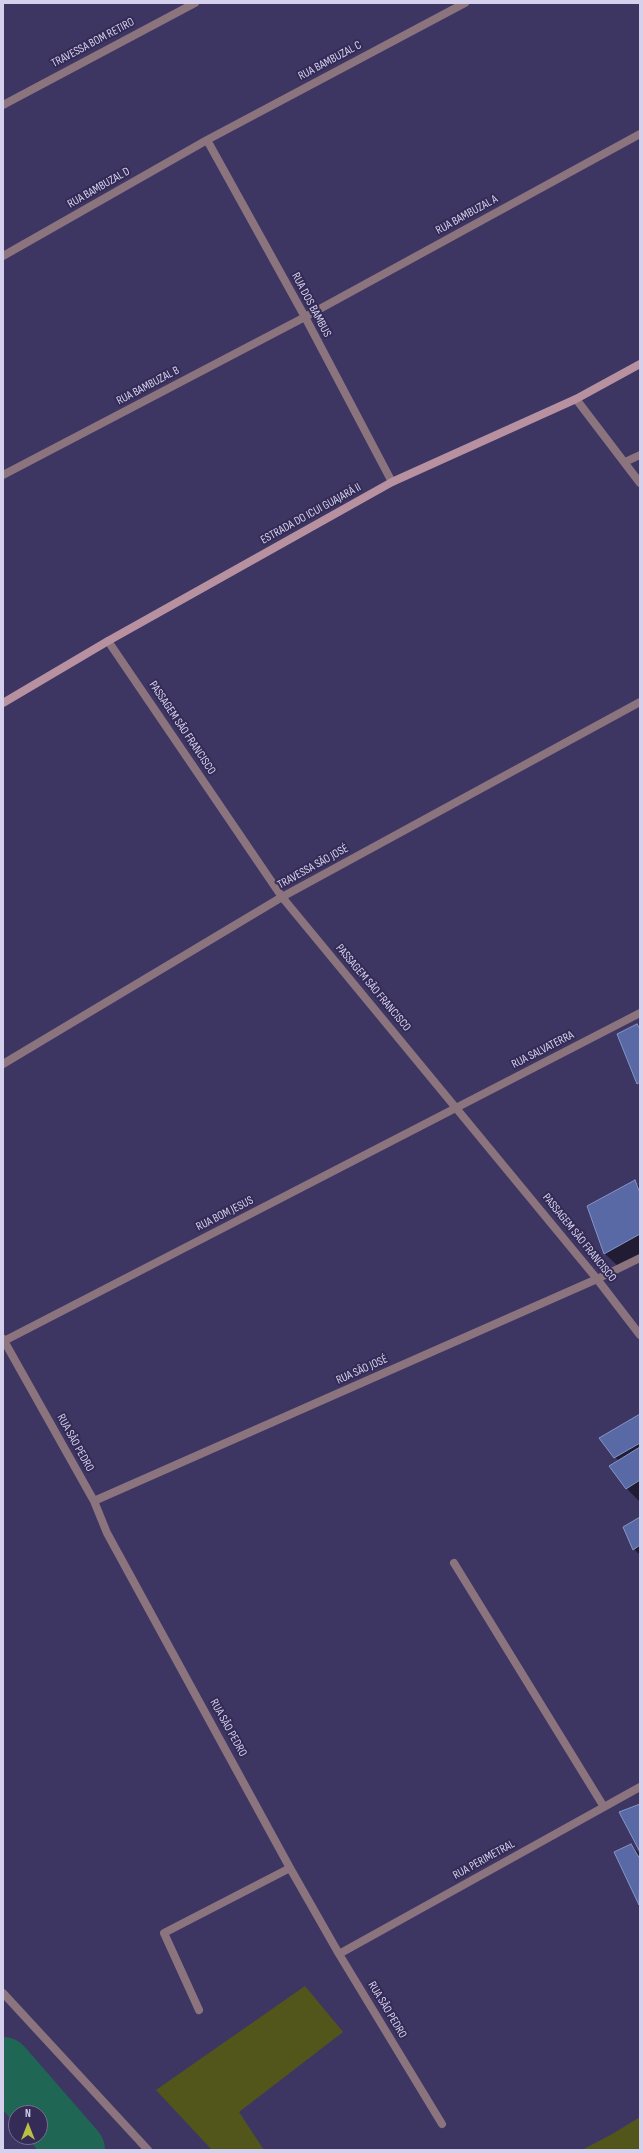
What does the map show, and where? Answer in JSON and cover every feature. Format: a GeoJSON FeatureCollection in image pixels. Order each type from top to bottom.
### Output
{"type":"FeatureCollection","features":[{"type":"Feature","properties":{"kind":"main road","name":"ESTRADA DO ICUI GUAJARÁ II"},"geometry":{"type":"LineString","coordinates":[[3,703],[108,641],[392,482],[576,399],[640,364]]}},
{"type":"Feature","properties":{"kind":"street","name":"TRAVESSA BOM RETIRO"},"geometry":{"type":"LineString","coordinates":[[3,105],[194,3]]}},
{"type":"Feature","properties":{"kind":"street","name":"RUA BAMBUZAL C"},"geometry":{"type":"LineString","coordinates":[[207,140],[465,3]]}},
{"type":"Feature","properties":{"kind":"street","name":"RUA BAMBUZAL A"},"geometry":{"type":"LineString","coordinates":[[305,317],[640,134]]}},
{"type":"Feature","properties":{"kind":"street","name":"RUA BAMBUZAL D"},"geometry":{"type":"LineString","coordinates":[[3,256],[207,140]]}},
{"type":"Feature","properties":{"kind":"street","name":"RUA DOS BAMBUS"},"geometry":{"type":"LineString","coordinates":[[207,140],[305,317],[392,482]]}},
{"type":"Feature","properties":{"kind":"street","name":"RUA BAMBUZAL B"},"geometry":{"type":"LineString","coordinates":[[3,475],[305,317]]}},
{"type":"Feature","properties":{"kind":"street"},"geometry":{"type":"LineString","coordinates":[[576,399],[640,483]]}},
{"type":"Feature","properties":{"kind":"street"},"geometry":{"type":"LineString","coordinates":[[625,462],[640,455]]}},
{"type":"Feature","properties":{"kind":"street","name":"PASSAGEM SÃO FRANCISCO"},"geometry":{"type":"LineString","coordinates":[[108,641],[282,897],[597,1279],[640,1335]]}},
{"type":"Feature","properties":{"kind":"street","name":"TRAVESSA SÃO JOSÉ"},"geometry":{"type":"LineString","coordinates":[[3,1064],[282,897],[640,702]]}},
{"type":"Feature","properties":{"kind":"street","name":"RUA SALVATERRA"},"geometry":{"type":"LineString","coordinates":[[457,1109],[640,1013]]}},
{"type":"Feature","properties":{"kind":"street","name":"RUA BOM JESUS"},"geometry":{"type":"LineString","coordinates":[[4,1340],[457,1109]]}},
{"type":"Feature","properties":{"kind":"street","name":"RUA SÃO JOSÉ"},"geometry":{"type":"LineString","coordinates":[[94,1501],[597,1279],[640,1258]]}},
{"type":"Feature","properties":{"kind":"street","name":"RUA SÃO PEDRO"},"geometry":{"type":"LineString","coordinates":[[4,1340],[94,1501],[107,1532],[290,1868],[339,1954],[442,2124]]}},
{"type":"Feature","properties":{"kind":"street"},"geometry":{"type":"LineString","coordinates":[[454,1563],[604,1807]]}},
{"type":"Feature","properties":{"kind":"street","name":"RUA PERIMETRAL"},"geometry":{"type":"LineString","coordinates":[[339,1954],[640,1787]]}},
{"type":"Feature","properties":{"kind":"street"},"geometry":{"type":"LineString","coordinates":[[198,2010],[164,1933],[290,1868]]}},
{"type":"Feature","properties":{"kind":"street"},"geometry":{"type":"LineString","coordinates":[[3,1993],[148,2150]]}},
{"type":"Feature","properties":{"kind":"shaded area"},"geometry":{"type":"Polygon","coordinates":[[[305,1986],[343,2032],[239,2112],[264,2150],[212,2150],[156,2090],[305,1986]]]}},
{"type":"Feature","properties":{"kind":"shaded area"},"geometry":{"type":"Polygon","coordinates":[[[640,2117],[640,2150],[582,2150],[614,2133],[640,2117]]]}},
{"type":"Feature","properties":{"kind":"building"},"geometry":{"type":"Polygon","coordinates":[[[637,1024],[640,1029],[640,1082],[637,1084],[617,1034],[637,1024]]]}},
{"type":"Feature","properties":{"kind":"building"},"geometry":{"type":"Polygon","coordinates":[[[635,1180],[640,1193],[640,1234],[604,1254],[587,1206],[635,1180]]]}},
{"type":"Feature","properties":{"kind":"building"},"geometry":{"type":"Polygon","coordinates":[[[640,1414],[640,1443],[614,1458],[599,1438],[640,1414]]]}},
{"type":"Feature","properties":{"kind":"building"},"geometry":{"type":"Polygon","coordinates":[[[640,1447],[640,1480],[626,1489],[609,1466],[640,1447]]]}},
{"type":"Feature","properties":{"kind":"building"},"geometry":{"type":"Polygon","coordinates":[[[640,1517],[640,1545],[633,1550],[623,1527],[640,1517]]]}},
{"type":"Feature","properties":{"kind":"building"},"geometry":{"type":"Polygon","coordinates":[[[640,1804],[640,1852],[619,1812],[640,1804]]]}},
{"type":"Feature","properties":{"kind":"building"},"geometry":{"type":"Polygon","coordinates":[[[631,1844],[640,1859],[639,1905],[614,1852],[631,1844]]]}},
{"type":"Feature","properties":{"kind":"waterway"},"geometry":{"type":"LineString","coordinates":[[3,2066],[76,2150]]}}]}
